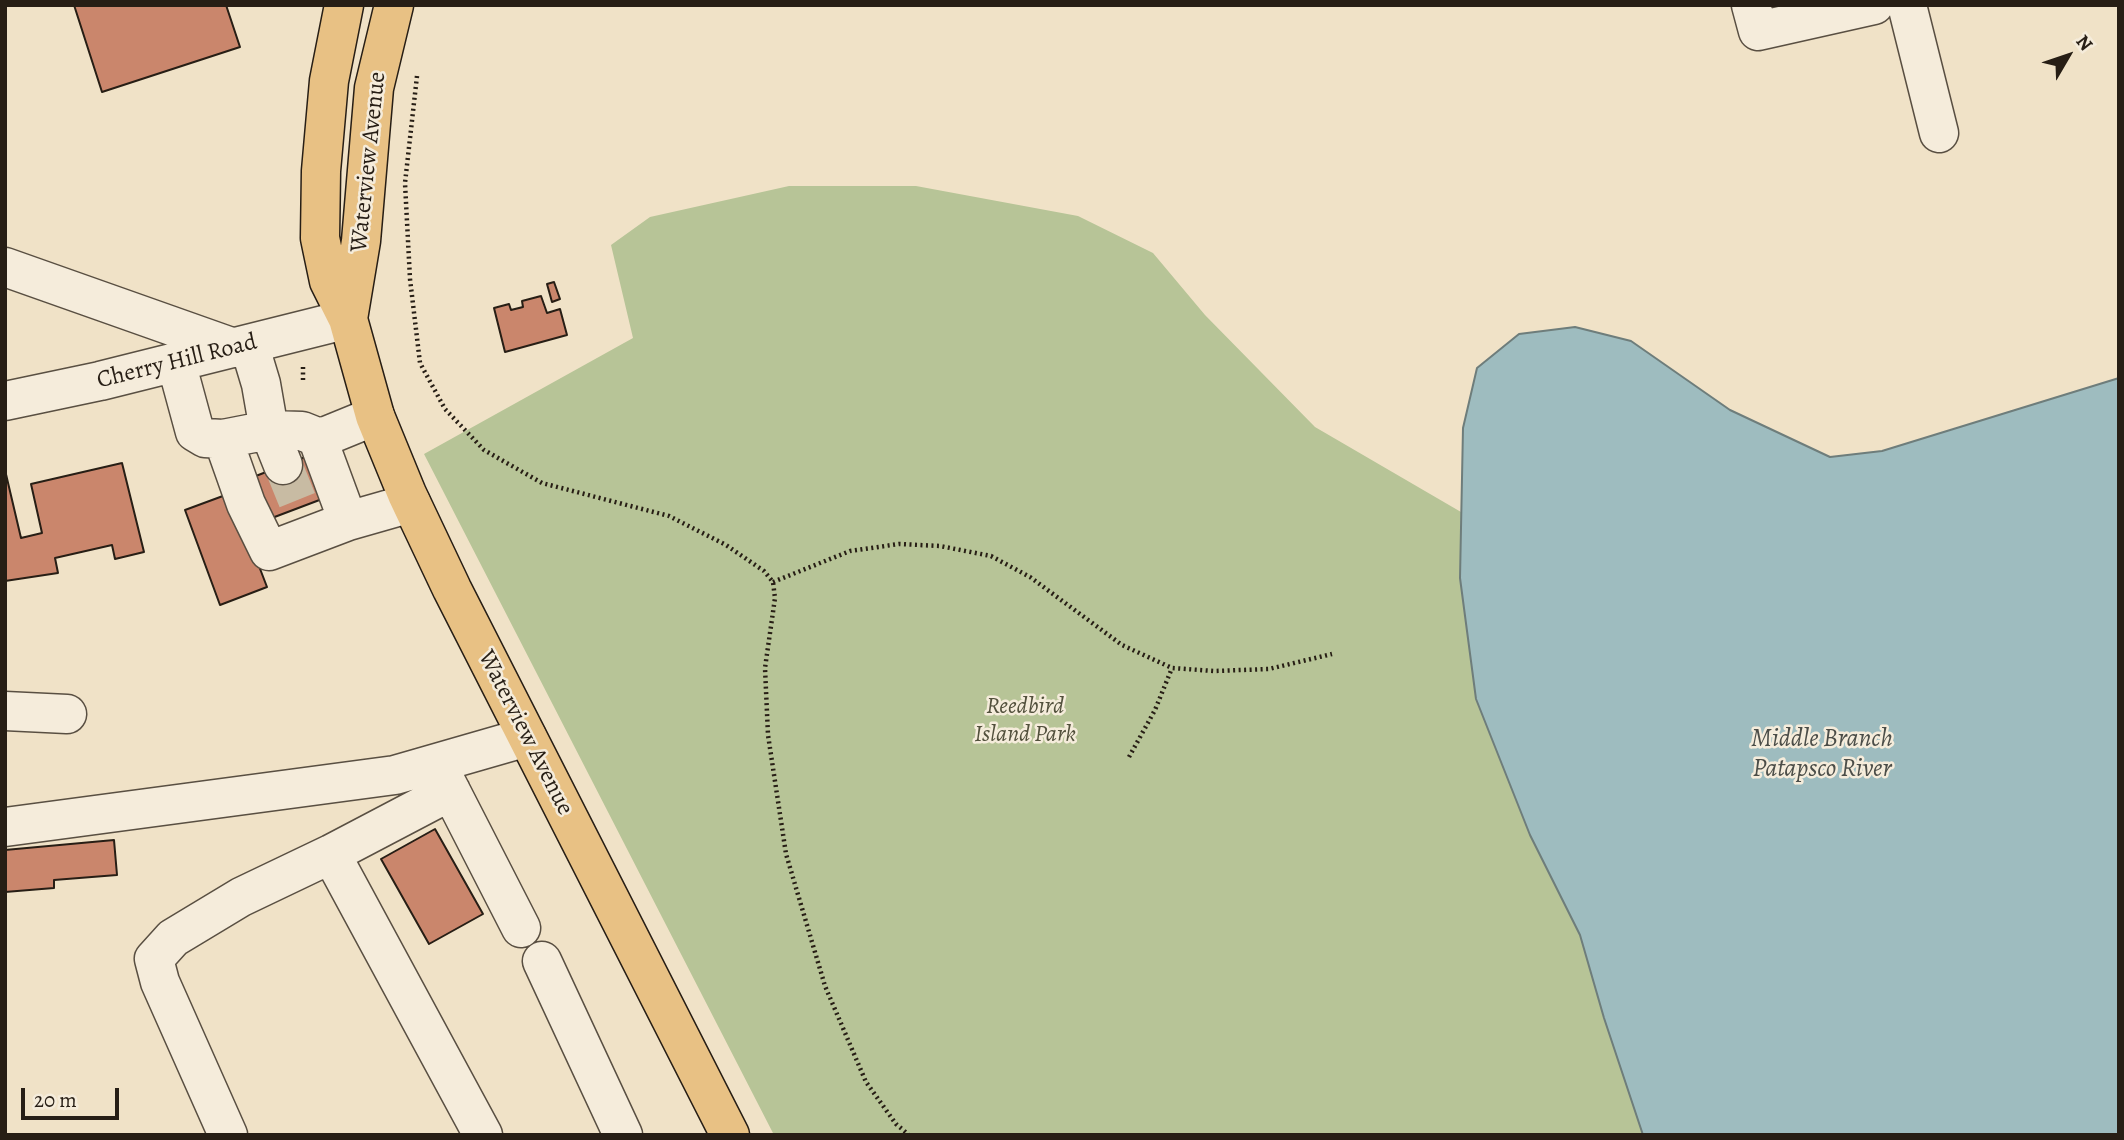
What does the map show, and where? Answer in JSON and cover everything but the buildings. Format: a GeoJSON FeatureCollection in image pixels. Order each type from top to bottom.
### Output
{"type":"FeatureCollection","features":[{"type":"Feature","properties":{"kind":"main road","name":"Waterview Avenue"},"geometry":{"type":"LineString","coordinates":[[344,5],[329,81],[321,171],[320,237],[329,281],[348,319],[375,416],[411,503],[452,589],[730,1135]]}},
{"type":"Feature","properties":{"kind":"main road","name":"Waterview Avenue"},"geometry":{"type":"LineString","coordinates":[[348,319],[362,241],[374,88],[394,5]]}},
{"type":"Feature","properties":{"kind":"street"},"geometry":{"type":"LineString","coordinates":[[1751,5],[1758,31],[1874,5]]}},
{"type":"Feature","properties":{"kind":"street"},"geometry":{"type":"LineString","coordinates":[[1907,5],[1939,133]]}},
{"type":"Feature","properties":{"kind":"street"},"geometry":{"type":"LineString","coordinates":[[5,267],[242,346],[261,384],[268,430],[283,465]]}},
{"type":"Feature","properties":{"kind":"street","name":"Cherry Hill Road"},"geometry":{"type":"LineString","coordinates":[[5,401],[348,319]]}},
{"type":"Feature","properties":{"kind":"street"},"geometry":{"type":"LineString","coordinates":[[176,362],[195,432],[205,438],[223,439],[268,430],[302,431],[317,437],[326,436],[375,416]]}},
{"type":"Feature","properties":{"kind":"street"},"geometry":{"type":"LineString","coordinates":[[317,437],[348,521]]}},
{"type":"Feature","properties":{"kind":"street"},"geometry":{"type":"LineString","coordinates":[[223,439],[246,503],[269,551],[306,521],[348,521],[411,503]]}},
{"type":"Feature","properties":{"kind":"street"},"geometry":{"type":"LineString","coordinates":[[5,711],[67,714]]}},
{"type":"Feature","properties":{"kind":"street"},"geometry":{"type":"LineString","coordinates":[[228,1135],[160,982],[154,959],[173,937],[241,897],[331,854],[444,777],[527,737]]}},
{"type":"Feature","properties":{"kind":"street"},"geometry":{"type":"LineString","coordinates":[[5,827],[395,775],[444,777]]}},
{"type":"Feature","properties":{"kind":"street"},"geometry":{"type":"LineString","coordinates":[[444,777],[521,928]]}},
{"type":"Feature","properties":{"kind":"street"},"geometry":{"type":"LineString","coordinates":[[331,854],[483,1135]]}},
{"type":"Feature","properties":{"kind":"street"},"geometry":{"type":"LineString","coordinates":[[542,961],[623,1135]]}},
{"type":"Feature","properties":{"kind":"path"},"geometry":{"type":"LineString","coordinates":[[418,65],[405,183],[410,279],[420,363],[444,409],[484,450],[542,483],[668,516],[726,545],[764,571],[773,582],[775,598],[765,668],[768,735],[786,854],[825,986],[866,1082],[896,1124],[909,1135]]}},
{"type":"Feature","properties":{"kind":"path"},"geometry":{"type":"LineString","coordinates":[[303,362],[303,380]]}},
{"type":"Feature","properties":{"kind":"path"},"geometry":{"type":"LineString","coordinates":[[773,582],[850,551],[898,544],[940,546],[990,556],[1030,577],[1122,645],[1172,668],[1214,671],[1269,669],[1332,654]]}},
{"type":"Feature","properties":{"kind":"path"},"geometry":{"type":"LineString","coordinates":[[1129,757],[1155,710],[1172,668]]}},
{"type":"Feature","properties":{"kind":"green space","name":"Reedbird Island Park"},"geometry":{"type":"Polygon","coordinates":[[[789,186],[916,186],[1078,216],[1153,253],[1205,315],[1315,427],[1461,512],[1460,578],[1476,699],[1530,835],[1580,935],[1643,1135],[774,1135],[424,454],[633,338],[611,245],[650,217],[789,186]]]}},
{"type":"Feature","properties":{"kind":"water","name":"Middle Branch Patapsco River"},"geometry":{"type":"Polygon","coordinates":[[[1575,327],[1631,341],[1730,410],[1830,457],[1882,451],[2119,378],[2119,1135],[1643,1135],[1580,935],[1530,835],[1476,699],[1460,578],[1463,428],[1477,368],[1519,334],[1575,327]]]}},
{"type":"Feature","properties":{"kind":"tunnel"},"geometry":{"type":"LineString","coordinates":[[283,465],[300,507]]}}]}
